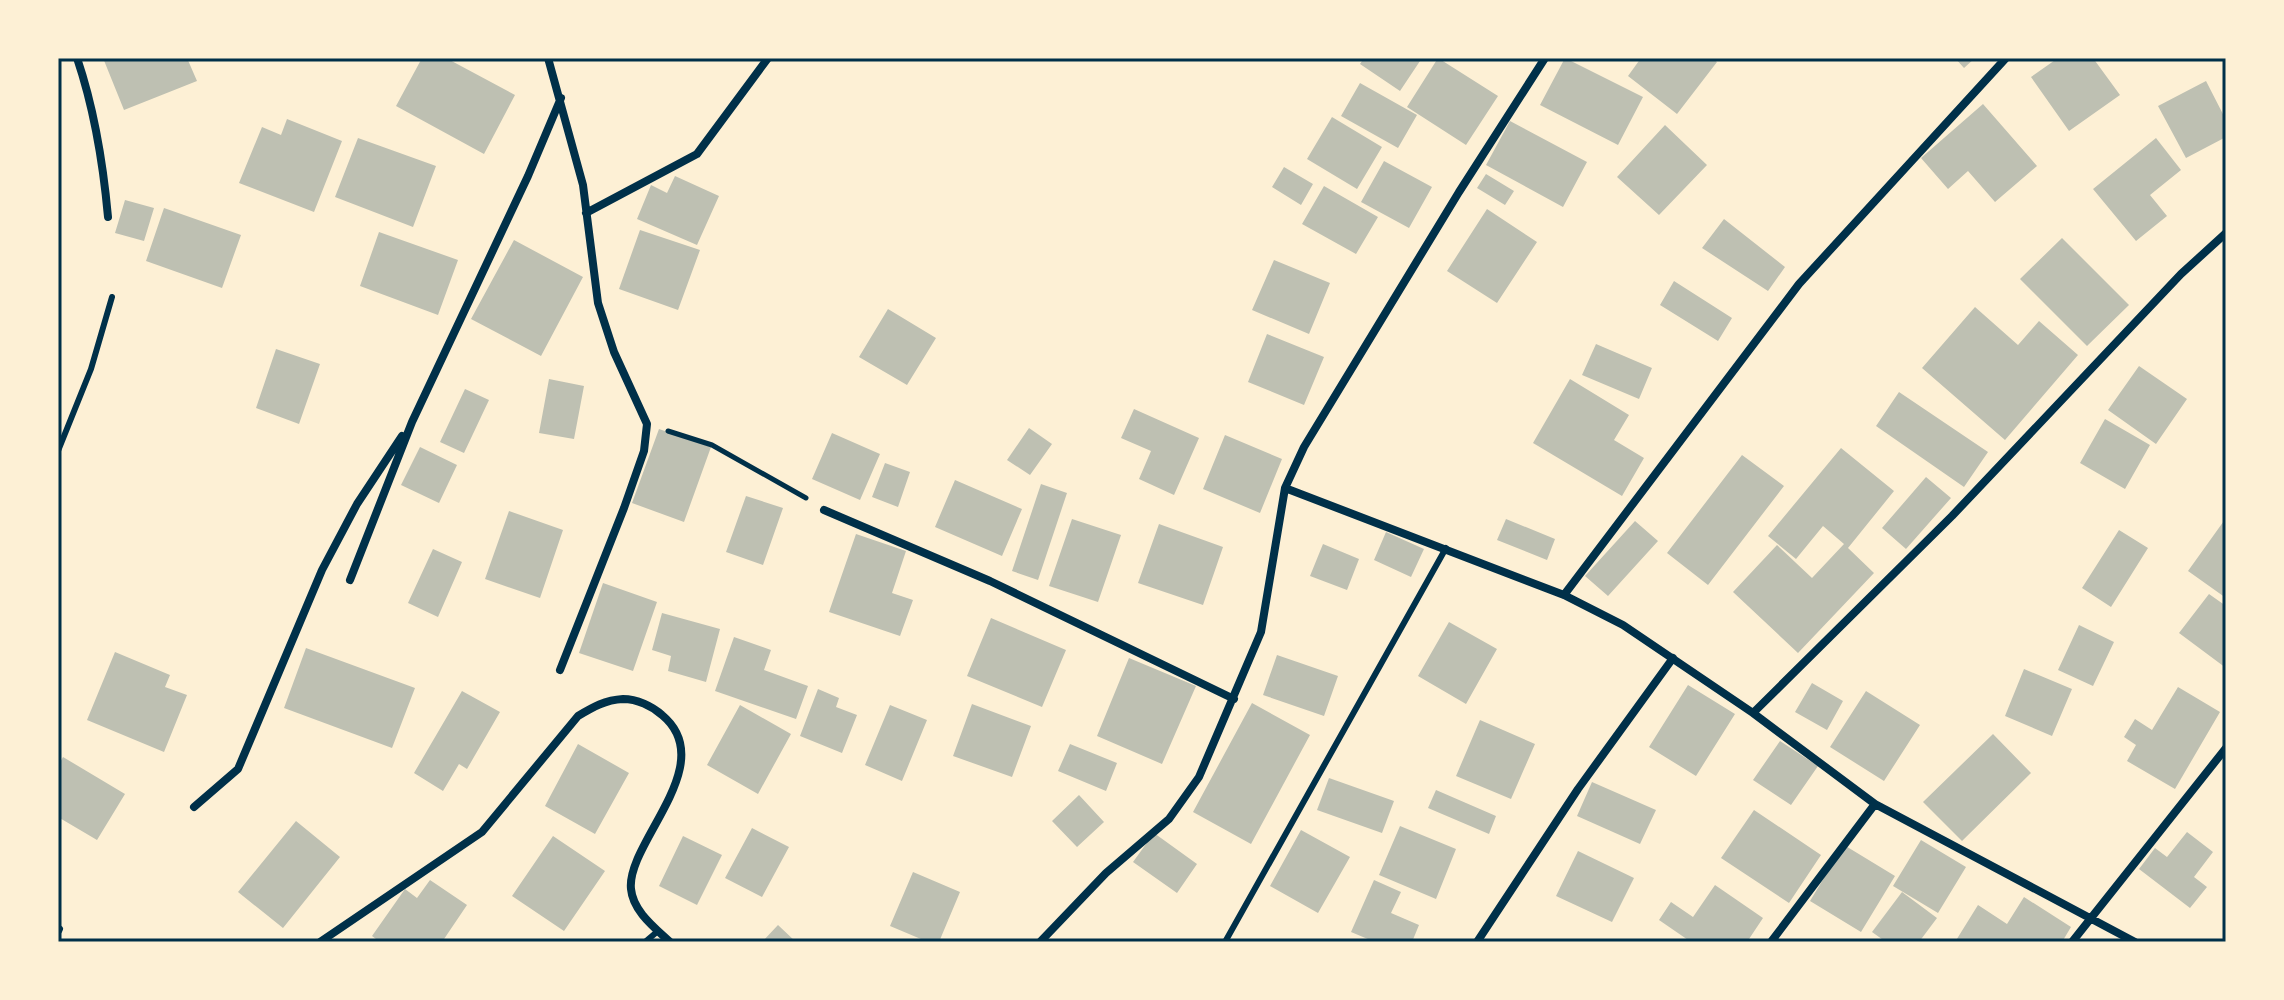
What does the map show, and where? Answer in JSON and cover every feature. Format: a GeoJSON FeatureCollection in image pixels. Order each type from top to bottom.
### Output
{"type":"FeatureCollection","features":[{"type":"Feature","properties":{"kind":"street"},"geometry":{"type":"LineString","coordinates":[[77,58],[90,99],[103,160],[108,217]]}},
{"type":"Feature","properties":{"kind":"street"},"geometry":{"type":"LineString","coordinates":[[548,58],[583,185],[598,303],[614,352],[647,424],[644,451],[560,670]]}},
{"type":"Feature","properties":{"kind":"street"},"geometry":{"type":"LineString","coordinates":[[586,213],[697,154],[768,58]]}},
{"type":"Feature","properties":{"kind":"street"},"geometry":{"type":"LineString","coordinates":[[1040,942],[1106,873],[1169,819],[1199,777],[1261,632],[1285,488],[1330,399],[1545,58]]}},
{"type":"Feature","properties":{"kind":"street"},"geometry":{"type":"LineString","coordinates":[[1564,595],[1799,284],[2006,58]]}},
{"type":"Feature","properties":{"kind":"street"},"geometry":{"type":"LineString","coordinates":[[350,580],[412,422],[528,176],[561,97]]}},
{"type":"Feature","properties":{"kind":"street"},"geometry":{"type":"LineString","coordinates":[[1753,713],[1952,516],[2181,274],[2226,233]]}},
{"type":"Feature","properties":{"kind":"street"},"geometry":{"type":"LineString","coordinates":[[194,807],[238,769],[322,570],[357,504],[412,422]]}},
{"type":"Feature","properties":{"kind":"street"},"geometry":{"type":"LineString","coordinates":[[1285,488],[1564,595],[1623,625],[1753,713],[1875,804],[2135,942]]}},
{"type":"Feature","properties":{"kind":"street"},"geometry":{"type":"LineString","coordinates":[[824,510],[1004,588],[1234,699]]}},
{"type":"Feature","properties":{"kind":"street"},"geometry":{"type":"LineString","coordinates":[[1477,942],[1578,789],[1673,658]]}},
{"type":"Feature","properties":{"kind":"street"},"geometry":{"type":"LineString","coordinates":[[320,942],[482,832],[578,716],[599,703],[626,699],[652,706],[672,723],[681,752],[675,786],[630,886],[637,908],[670,942]]}},
{"type":"Feature","properties":{"kind":"street"},"geometry":{"type":"LineString","coordinates":[[2072,942],[2226,748]]}},
{"type":"Feature","properties":{"kind":"street"},"geometry":{"type":"LineString","coordinates":[[1771,942],[1875,804]]}},
{"type":"Feature","properties":{"kind":"lane"},"geometry":{"type":"LineString","coordinates":[[58,451],[91,369],[112,297]]}},
{"type":"Feature","properties":{"kind":"lane"},"geometry":{"type":"LineString","coordinates":[[1225,942],[1446,548]]}},
{"type":"Feature","properties":{"kind":"lane"},"geometry":{"type":"LineString","coordinates":[[645,942],[658,931]]}},
{"type":"Feature","properties":{"kind":"path"},"geometry":{"type":"LineString","coordinates":[[647,424],[712,445],[824,510]]}},
{"type":"Feature","properties":{"kind":"building"},"geometry":{"type":"Polygon","coordinates":[[[103,58],[187,58],[197,81],[124,110],[103,58]]]}},
{"type":"Feature","properties":{"kind":"building"},"geometry":{"type":"Polygon","coordinates":[[[422,58],[446,58],[515,95],[484,154],[396,106],[422,58]]]}},
{"type":"Feature","properties":{"kind":"building"},"geometry":{"type":"Polygon","coordinates":[[[1364,58],[1422,58],[1400,91],[1360,64],[1364,58]]]}},
{"type":"Feature","properties":{"kind":"building"},"geometry":{"type":"Polygon","coordinates":[[[1438,58],[1498,96],[1466,145],[1407,107],[1438,58]]]}},
{"type":"Feature","properties":{"kind":"building"},"geometry":{"type":"Polygon","coordinates":[[[1565,58],[1643,97],[1618,145],[1540,105],[1565,58]]]}},
{"type":"Feature","properties":{"kind":"building"},"geometry":{"type":"Polygon","coordinates":[[[1641,58],[1712,58],[1717,62],[1677,114],[1628,76],[1641,58]]]}},
{"type":"Feature","properties":{"kind":"building"},"geometry":{"type":"Polygon","coordinates":[[[1955,58],[1975,58],[1964,68],[1955,58]]]}},
{"type":"Feature","properties":{"kind":"building"},"geometry":{"type":"Polygon","coordinates":[[[2058,58],[2093,58],[2120,95],[2069,131],[2031,77],[2058,58]]]}},
{"type":"Feature","properties":{"kind":"building"},"geometry":{"type":"Polygon","coordinates":[[[2206,81],[2226,120],[2226,137],[2186,158],[2158,106],[2206,81]]]}},
{"type":"Feature","properties":{"kind":"building"},"geometry":{"type":"Polygon","coordinates":[[[1360,83],[1417,115],[1398,148],[1341,116],[1360,83]]]}},
{"type":"Feature","properties":{"kind":"building"},"geometry":{"type":"Polygon","coordinates":[[[1983,104],[2037,166],[1995,202],[1968,171],[1948,189],[1921,158],[1983,104]]]}},
{"type":"Feature","properties":{"kind":"building"},"geometry":{"type":"Polygon","coordinates":[[[1332,117],[1382,147],[1357,189],[1307,159],[1332,117]]]}},
{"type":"Feature","properties":{"kind":"building"},"geometry":{"type":"Polygon","coordinates":[[[287,119],[342,141],[314,212],[239,183],[262,127],[281,135],[287,119]]]}},
{"type":"Feature","properties":{"kind":"building"},"geometry":{"type":"Polygon","coordinates":[[[1510,121],[1587,162],[1563,207],[1486,165],[1510,121]]]}},
{"type":"Feature","properties":{"kind":"building"},"geometry":{"type":"Polygon","coordinates":[[[1665,125],[1707,165],[1659,215],[1617,177],[1665,125]]]}},
{"type":"Feature","properties":{"kind":"building"},"geometry":{"type":"Polygon","coordinates":[[[358,138],[436,166],[413,227],[335,197],[358,138]]]}},
{"type":"Feature","properties":{"kind":"building"},"geometry":{"type":"Polygon","coordinates":[[[2156,138],[2181,170],[2150,195],[2167,216],[2136,241],[2093,189],[2156,138]]]}},
{"type":"Feature","properties":{"kind":"building"},"geometry":{"type":"Polygon","coordinates":[[[1384,161],[1432,187],[1409,228],[1361,202],[1384,161]]]}},
{"type":"Feature","properties":{"kind":"building"},"geometry":{"type":"Polygon","coordinates":[[[1284,167],[1313,184],[1301,205],[1272,187],[1284,167]]]}},
{"type":"Feature","properties":{"kind":"building"},"geometry":{"type":"Polygon","coordinates":[[[1486,174],[1514,191],[1505,205],[1477,188],[1486,174]]]}},
{"type":"Feature","properties":{"kind":"building"},"geometry":{"type":"Polygon","coordinates":[[[675,176],[719,196],[697,245],[637,219],[651,185],[667,193],[675,176]]]}},
{"type":"Feature","properties":{"kind":"building"},"geometry":{"type":"Polygon","coordinates":[[[1324,186],[1378,217],[1356,254],[1302,224],[1324,186]]]}},
{"type":"Feature","properties":{"kind":"building"},"geometry":{"type":"Polygon","coordinates":[[[125,200],[154,208],[144,241],[115,233],[125,200]]]}},
{"type":"Feature","properties":{"kind":"building"},"geometry":{"type":"Polygon","coordinates":[[[164,208],[241,235],[222,288],[146,261],[164,208]]]}},
{"type":"Feature","properties":{"kind":"building"},"geometry":{"type":"Polygon","coordinates":[[[1487,209],[1537,242],[1497,303],[1447,271],[1487,209]]]}},
{"type":"Feature","properties":{"kind":"building"},"geometry":{"type":"Polygon","coordinates":[[[1724,219],[1785,267],[1768,291],[1702,248],[1724,219]]]}},
{"type":"Feature","properties":{"kind":"building"},"geometry":{"type":"Polygon","coordinates":[[[640,230],[700,250],[678,310],[619,289],[640,230]]]}},
{"type":"Feature","properties":{"kind":"building"},"geometry":{"type":"Polygon","coordinates":[[[379,232],[458,260],[438,315],[360,286],[379,232]]]}},
{"type":"Feature","properties":{"kind":"building"},"geometry":{"type":"Polygon","coordinates":[[[2062,238],[2129,305],[2087,346],[2020,279],[2062,238]]]}},
{"type":"Feature","properties":{"kind":"building"},"geometry":{"type":"Polygon","coordinates":[[[514,240],[583,277],[541,356],[471,319],[514,240]]]}},
{"type":"Feature","properties":{"kind":"building"},"geometry":{"type":"Polygon","coordinates":[[[1274,260],[1330,283],[1309,334],[1252,310],[1274,260]]]}},
{"type":"Feature","properties":{"kind":"building"},"geometry":{"type":"Polygon","coordinates":[[[1674,281],[1732,318],[1718,341],[1660,305],[1674,281]]]}},
{"type":"Feature","properties":{"kind":"building"},"geometry":{"type":"Polygon","coordinates":[[[1975,307],[2018,345],[2039,321],[2078,355],[2005,440],[1922,368],[1975,307]]]}},
{"type":"Feature","properties":{"kind":"building"},"geometry":{"type":"Polygon","coordinates":[[[888,309],[936,338],[907,385],[859,357],[888,309]]]}},
{"type":"Feature","properties":{"kind":"building"},"geometry":{"type":"Polygon","coordinates":[[[1267,334],[1324,357],[1304,405],[1248,382],[1267,334]]]}},
{"type":"Feature","properties":{"kind":"building"},"geometry":{"type":"Polygon","coordinates":[[[1596,344],[1652,368],[1639,399],[1582,375],[1596,344]]]}},
{"type":"Feature","properties":{"kind":"building"},"geometry":{"type":"Polygon","coordinates":[[[276,349],[320,364],[299,424],[256,408],[276,349]]]}},
{"type":"Feature","properties":{"kind":"building"},"geometry":{"type":"Polygon","coordinates":[[[2139,366],[2187,399],[2156,444],[2108,410],[2139,366]]]}},
{"type":"Feature","properties":{"kind":"building"},"geometry":{"type":"Polygon","coordinates":[[[549,379],[584,386],[574,439],[539,433],[549,379]]]}},
{"type":"Feature","properties":{"kind":"building"},"geometry":{"type":"Polygon","coordinates":[[[1570,379],[1629,415],[1614,440],[1644,458],[1622,496],[1533,443],[1570,379]]]}},
{"type":"Feature","properties":{"kind":"building"},"geometry":{"type":"Polygon","coordinates":[[[465,389],[489,400],[464,453],[440,442],[465,389]]]}},
{"type":"Feature","properties":{"kind":"building"},"geometry":{"type":"Polygon","coordinates":[[[1899,392],[1988,452],[1964,487],[1876,426],[1899,392]]]}},
{"type":"Feature","properties":{"kind":"building"},"geometry":{"type":"Polygon","coordinates":[[[1134,409],[1199,438],[1174,495],[1139,479],[1151,451],[1121,438],[1134,409]]]}},
{"type":"Feature","properties":{"kind":"building"},"geometry":{"type":"Polygon","coordinates":[[[2105,419],[2150,445],[2125,489],[2080,463],[2105,419]]]}},
{"type":"Feature","properties":{"kind":"building"},"geometry":{"type":"Polygon","coordinates":[[[1029,428],[1052,444],[1030,475],[1007,460],[1029,428]]]}},
{"type":"Feature","properties":{"kind":"building"},"geometry":{"type":"Polygon","coordinates":[[[659,429],[711,447],[684,522],[632,503],[659,429]]]}},
{"type":"Feature","properties":{"kind":"building"},"geometry":{"type":"Polygon","coordinates":[[[832,433],[880,454],[860,500],[812,479],[832,433]]]}},
{"type":"Feature","properties":{"kind":"building"},"geometry":{"type":"Polygon","coordinates":[[[1225,435],[1282,459],[1260,513],[1203,489],[1225,435]]]}},
{"type":"Feature","properties":{"kind":"building"},"geometry":{"type":"Polygon","coordinates":[[[420,447],[457,465],[439,503],[401,485],[420,447]]]}},
{"type":"Feature","properties":{"kind":"building"},"geometry":{"type":"Polygon","coordinates":[[[1841,448],[1894,491],[1848,548],[1874,573],[1798,653],[1733,592],[1777,545],[1812,578],[1844,544],[1823,526],[1796,559],[1768,536],[1841,448]]]}},
{"type":"Feature","properties":{"kind":"building"},"geometry":{"type":"Polygon","coordinates":[[[1742,455],[1784,486],[1708,585],[1667,553],[1742,455]]]}},
{"type":"Feature","properties":{"kind":"building"},"geometry":{"type":"Polygon","coordinates":[[[885,463],[910,472],[898,507],[872,497],[885,463]]]}},
{"type":"Feature","properties":{"kind":"building"},"geometry":{"type":"Polygon","coordinates":[[[1926,477],[1951,498],[1906,549],[1882,528],[1926,477]]]}},
{"type":"Feature","properties":{"kind":"building"},"geometry":{"type":"Polygon","coordinates":[[[955,480],[1022,509],[1002,556],[935,527],[955,480]]]}},
{"type":"Feature","properties":{"kind":"building"},"geometry":{"type":"Polygon","coordinates":[[[1041,484],[1067,493],[1038,580],[1012,571],[1041,484]]]}},
{"type":"Feature","properties":{"kind":"building"},"geometry":{"type":"Polygon","coordinates":[[[746,496],[783,508],[763,565],[726,552],[746,496]]]}},
{"type":"Feature","properties":{"kind":"building"},"geometry":{"type":"Polygon","coordinates":[[[509,511],[563,530],[540,598],[485,579],[509,511]]]}},
{"type":"Feature","properties":{"kind":"building"},"geometry":{"type":"Polygon","coordinates":[[[2226,518],[2226,598],[2188,571],[2226,518]]]}},
{"type":"Feature","properties":{"kind":"building"},"geometry":{"type":"Polygon","coordinates":[[[1072,519],[1121,535],[1098,602],[1049,586],[1072,519]]]}},
{"type":"Feature","properties":{"kind":"building"},"geometry":{"type":"Polygon","coordinates":[[[1506,519],[1555,539],[1547,560],[1497,540],[1506,519]]]}},
{"type":"Feature","properties":{"kind":"building"},"geometry":{"type":"Polygon","coordinates":[[[1635,521],[1658,541],[1608,596],[1585,576],[1635,521]]]}},
{"type":"Feature","properties":{"kind":"building"},"geometry":{"type":"Polygon","coordinates":[[[1159,524],[1223,547],[1203,605],[1138,583],[1159,524]]]}},
{"type":"Feature","properties":{"kind":"building"},"geometry":{"type":"Polygon","coordinates":[[[2119,530],[2148,548],[2111,607],[2082,588],[2119,530]]]}},
{"type":"Feature","properties":{"kind":"building"},"geometry":{"type":"Polygon","coordinates":[[[1386,532],[1424,549],[1411,577],[1374,560],[1386,532]]]}},
{"type":"Feature","properties":{"kind":"building"},"geometry":{"type":"Polygon","coordinates":[[[856,534],[906,551],[892,593],[913,600],[900,636],[829,612],[856,534]]]}},
{"type":"Feature","properties":{"kind":"building"},"geometry":{"type":"Polygon","coordinates":[[[1323,544],[1359,559],[1347,590],[1310,576],[1323,544]]]}},
{"type":"Feature","properties":{"kind":"building"},"geometry":{"type":"Polygon","coordinates":[[[433,549],[462,562],[438,617],[408,603],[433,549]]]}},
{"type":"Feature","properties":{"kind":"building"},"geometry":{"type":"Polygon","coordinates":[[[603,583],[657,602],[633,671],[579,653],[603,583]]]}},
{"type":"Feature","properties":{"kind":"building"},"geometry":{"type":"Polygon","coordinates":[[[2209,594],[2226,606],[2226,668],[2179,633],[2209,594]]]}},
{"type":"Feature","properties":{"kind":"building"},"geometry":{"type":"Polygon","coordinates":[[[662,613],[720,629],[706,682],[668,671],[671,656],[652,650],[662,613]]]}},
{"type":"Feature","properties":{"kind":"building"},"geometry":{"type":"Polygon","coordinates":[[[991,618],[1066,650],[1042,707],[967,676],[991,618]]]}},
{"type":"Feature","properties":{"kind":"building"},"geometry":{"type":"Polygon","coordinates":[[[1449,622],[1497,649],[1466,704],[1418,676],[1449,622]]]}},
{"type":"Feature","properties":{"kind":"building"},"geometry":{"type":"Polygon","coordinates":[[[2079,625],[2114,642],[2093,686],[2058,670],[2079,625]]]}},
{"type":"Feature","properties":{"kind":"building"},"geometry":{"type":"Polygon","coordinates":[[[734,637],[771,650],[764,670],[808,686],[796,719],[715,691],[734,637]]]}},
{"type":"Feature","properties":{"kind":"building"},"geometry":{"type":"Polygon","coordinates":[[[306,648],[415,688],[392,748],[284,708],[306,648]]]}},
{"type":"Feature","properties":{"kind":"building"},"geometry":{"type":"Polygon","coordinates":[[[115,652],[170,675],[165,687],[187,695],[164,752],[87,720],[115,652]]]}},
{"type":"Feature","properties":{"kind":"building"},"geometry":{"type":"Polygon","coordinates":[[[1277,655],[1338,676],[1324,716],[1263,695],[1277,655]]]}},
{"type":"Feature","properties":{"kind":"building"},"geometry":{"type":"Polygon","coordinates":[[[1129,658],[1196,686],[1162,764],[1097,736],[1129,658]]]}},
{"type":"Feature","properties":{"kind":"building"},"geometry":{"type":"Polygon","coordinates":[[[2024,669],[2072,689],[2052,736],[2005,716],[2024,669]]]}},
{"type":"Feature","properties":{"kind":"building"},"geometry":{"type":"Polygon","coordinates":[[[1812,683],[1843,701],[1827,730],[1795,712],[1812,683]]]}},
{"type":"Feature","properties":{"kind":"building"},"geometry":{"type":"Polygon","coordinates":[[[1688,685],[1735,714],[1696,776],[1649,747],[1688,685]]]}},
{"type":"Feature","properties":{"kind":"building"},"geometry":{"type":"Polygon","coordinates":[[[2178,687],[2220,712],[2175,789],[2127,761],[2136,745],[2124,737],[2135,719],[2152,730],[2178,687]]]}},
{"type":"Feature","properties":{"kind":"building"},"geometry":{"type":"Polygon","coordinates":[[[818,689],[839,698],[836,707],[857,715],[842,753],[800,736],[818,689]]]}},
{"type":"Feature","properties":{"kind":"building"},"geometry":{"type":"Polygon","coordinates":[[[462,691],[500,712],[467,769],[459,764],[443,791],[414,773],[462,691]]]}},
{"type":"Feature","properties":{"kind":"building"},"geometry":{"type":"Polygon","coordinates":[[[1866,691],[1920,725],[1884,781],[1830,747],[1866,691]]]}},
{"type":"Feature","properties":{"kind":"building"},"geometry":{"type":"Polygon","coordinates":[[[1252,703],[1310,735],[1251,844],[1193,812],[1252,703]]]}},
{"type":"Feature","properties":{"kind":"building"},"geometry":{"type":"Polygon","coordinates":[[[972,704],[1031,726],[1012,777],[953,756],[972,704]]]}},
{"type":"Feature","properties":{"kind":"building"},"geometry":{"type":"Polygon","coordinates":[[[740,705],[791,734],[758,794],[707,765],[740,705]]]}},
{"type":"Feature","properties":{"kind":"building"},"geometry":{"type":"Polygon","coordinates":[[[890,705],[927,720],[902,781],[865,765],[890,705]]]}},
{"type":"Feature","properties":{"kind":"building"},"geometry":{"type":"Polygon","coordinates":[[[1480,720],[1535,744],[1511,799],[1456,776],[1480,720]]]}},
{"type":"Feature","properties":{"kind":"building"},"geometry":{"type":"Polygon","coordinates":[[[1993,734],[2031,773],[1962,841],[1923,802],[1993,734]]]}},
{"type":"Feature","properties":{"kind":"building"},"geometry":{"type":"Polygon","coordinates":[[[1780,741],[1818,766],[1791,805],[1753,780],[1780,741]]]}},
{"type":"Feature","properties":{"kind":"building"},"geometry":{"type":"Polygon","coordinates":[[[578,744],[629,773],[595,834],[545,806],[578,744]]]}},
{"type":"Feature","properties":{"kind":"building"},"geometry":{"type":"Polygon","coordinates":[[[1070,744],[1117,763],[1106,791],[1058,771],[1070,744]]]}},
{"type":"Feature","properties":{"kind":"building"},"geometry":{"type":"Polygon","coordinates":[[[63,757],[125,794],[97,840],[58,817],[58,766],[63,757]]]}},
{"type":"Feature","properties":{"kind":"building"},"geometry":{"type":"Polygon","coordinates":[[[1329,778],[1394,801],[1382,833],[1317,810],[1329,778]]]}},
{"type":"Feature","properties":{"kind":"building"},"geometry":{"type":"Polygon","coordinates":[[[1592,782],[1656,810],[1640,844],[1577,816],[1592,782]]]}},
{"type":"Feature","properties":{"kind":"building"},"geometry":{"type":"Polygon","coordinates":[[[1436,790],[1496,816],[1489,834],[1428,808],[1436,790]]]}},
{"type":"Feature","properties":{"kind":"building"},"geometry":{"type":"Polygon","coordinates":[[[1079,795],[1104,822],[1077,847],[1052,821],[1079,795]]]}},
{"type":"Feature","properties":{"kind":"building"},"geometry":{"type":"Polygon","coordinates":[[[1754,810],[1821,855],[1789,903],[1721,858],[1754,810]]]}},
{"type":"Feature","properties":{"kind":"building"},"geometry":{"type":"Polygon","coordinates":[[[296,821],[340,857],[283,928],[238,892],[296,821]]]}},
{"type":"Feature","properties":{"kind":"building"},"geometry":{"type":"Polygon","coordinates":[[[1400,826],[1456,849],[1436,899],[1379,875],[1400,826]]]}},
{"type":"Feature","properties":{"kind":"building"},"geometry":{"type":"Polygon","coordinates":[[[752,828],[789,847],[762,897],[725,878],[752,828]]]}},
{"type":"Feature","properties":{"kind":"building"},"geometry":{"type":"Polygon","coordinates":[[[1301,830],[1350,857],[1318,913],[1270,886],[1301,830]]]}},
{"type":"Feature","properties":{"kind":"building"},"geometry":{"type":"Polygon","coordinates":[[[2187,832],[2213,852],[2194,877],[2207,887],[2190,908],[2139,869],[2155,848],[2167,857],[2187,832]]]}},
{"type":"Feature","properties":{"kind":"building"},"geometry":{"type":"Polygon","coordinates":[[[1154,833],[1197,864],[1177,893],[1133,862],[1154,833]]]}},
{"type":"Feature","properties":{"kind":"building"},"geometry":{"type":"Polygon","coordinates":[[[553,836],[605,871],[564,931],[512,896],[553,836]]]}},
{"type":"Feature","properties":{"kind":"building"},"geometry":{"type":"Polygon","coordinates":[[[683,836],[722,855],[697,905],[659,886],[683,836]]]}},
{"type":"Feature","properties":{"kind":"building"},"geometry":{"type":"Polygon","coordinates":[[[1921,840],[1966,867],[1938,913],[1893,886],[1921,840]]]}},
{"type":"Feature","properties":{"kind":"building"},"geometry":{"type":"Polygon","coordinates":[[[1844,845],[1895,876],[1861,932],[1810,901],[1844,845]]]}},
{"type":"Feature","properties":{"kind":"building"},"geometry":{"type":"Polygon","coordinates":[[[1578,851],[1634,878],[1612,922],[1556,896],[1578,851]]]}},
{"type":"Feature","properties":{"kind":"building"},"geometry":{"type":"Polygon","coordinates":[[[913,872],[960,892],[939,942],[928,942],[890,926],[913,872]]]}},
{"type":"Feature","properties":{"kind":"building"},"geometry":{"type":"Polygon","coordinates":[[[430,880],[467,905],[442,942],[380,942],[372,936],[405,889],[417,898],[430,880]]]}},
{"type":"Feature","properties":{"kind":"building"},"geometry":{"type":"Polygon","coordinates":[[[1374,880],[1401,892],[1391,913],[1419,925],[1412,942],[1375,942],[1351,932],[1374,880]]]}},
{"type":"Feature","properties":{"kind":"building"},"geometry":{"type":"Polygon","coordinates":[[[1715,885],[1763,918],[1747,942],[1691,942],[1659,920],[1671,902],[1693,917],[1715,885]]]}},
{"type":"Feature","properties":{"kind":"building"},"geometry":{"type":"Polygon","coordinates":[[[1902,892],[1937,918],[1919,942],[1886,942],[1872,932],[1902,892]]]}},
{"type":"Feature","properties":{"kind":"building"},"geometry":{"type":"Polygon","coordinates":[[[2024,897],[2071,927],[2062,942],[1955,942],[1978,905],[2007,924],[2024,897]]]}},
{"type":"Feature","properties":{"kind":"building"},"geometry":{"type":"Polygon","coordinates":[[[778,925],[796,942],[762,942],[778,925]]]}}]}
